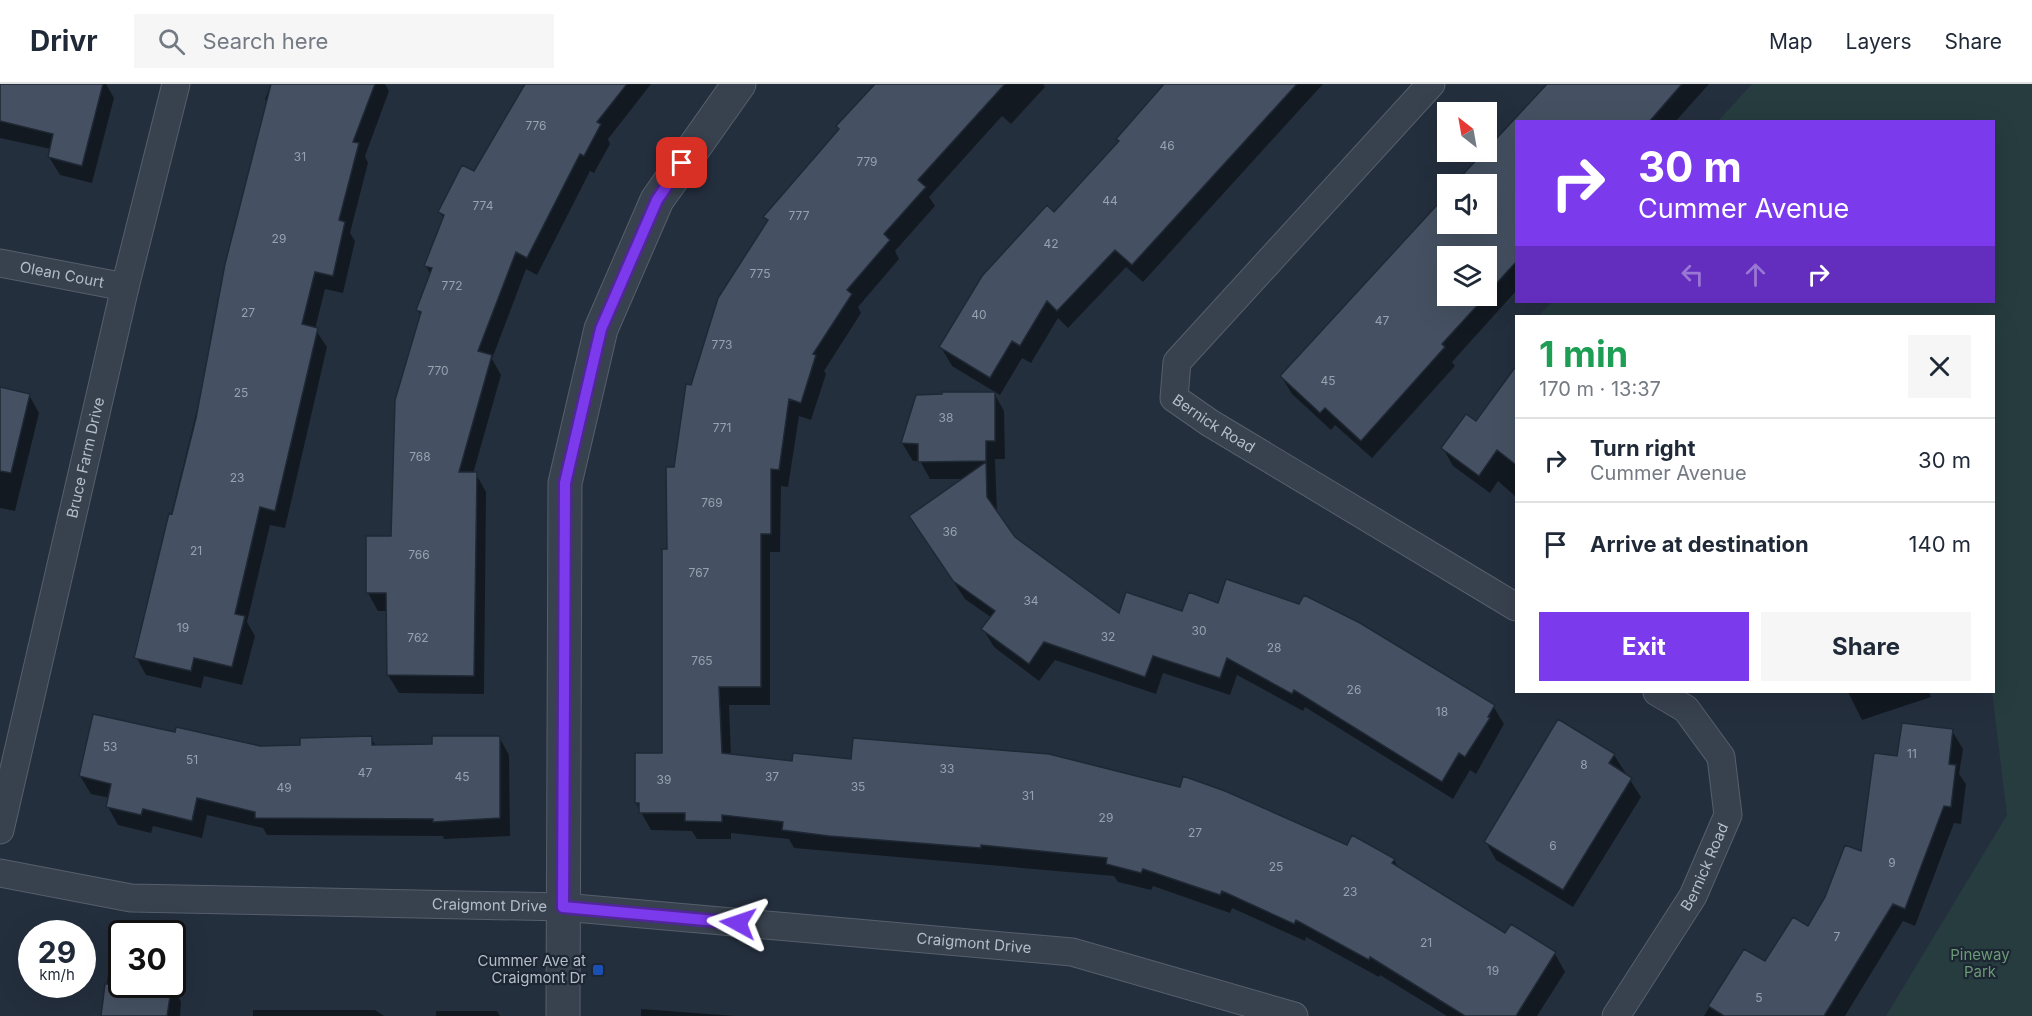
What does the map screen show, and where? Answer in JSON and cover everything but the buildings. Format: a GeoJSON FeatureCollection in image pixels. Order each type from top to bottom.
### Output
{"type":"FeatureCollection","features":[{"type":"Feature","properties":{"kind":"street","name":"Bruce Farm Drive"},"geometry":{"type":"LineString","coordinates":[[0,830],[125,287],[176,84]]}},
{"type":"Feature","properties":{"kind":"street"},"geometry":{"type":"LineString","coordinates":[[562,1016],[565,483],[601,329],[657,200],[739,84]]}},
{"type":"Feature","properties":{"kind":"street","name":"Bernick Road"},"geometry":{"type":"LineString","coordinates":[[1431,84],[1177,362],[1174,398],[1210,423],[1515,606]]}},
{"type":"Feature","properties":{"kind":"street","name":"Olean Court"},"geometry":{"type":"LineString","coordinates":[[0,263],[125,287]]}},
{"type":"Feature","properties":{"kind":"street","name":"Bernick Road"},"geometry":{"type":"LineString","coordinates":[[1616,1016],[1693,896],[1728,815],[1720,757],[1686,709],[1659,693]]}},
{"type":"Feature","properties":{"kind":"street","name":"Craigmont Drive"},"geometry":{"type":"LineString","coordinates":[[0,873],[131,898],[563,907],[1072,952],[1294,1016]]}},
{"type":"Feature","properties":{"kind":"green space","name":"Pineway Park"},"geometry":{"type":"Polygon","coordinates":[[[1752,84],[2032,84],[2032,1016],[1886,1016],[2007,815],[1992,693],[1995,693],[1995,315],[1539,315],[1551,303],[1995,303],[1995,120],[1719,120],[1752,84]]]}},
{"type":"Feature","properties":{"kind":"place","name":"Cummer Ave at Craigmont Dr"},"geometry":{"type":"Point","coordinates":[598,970]}},
{"type":"Feature","properties":{"kind":"route"},"geometry":{"type":"LineString","coordinates":[[682,163],[657,200],[601,329],[565,483],[563,907],[738,923]]}}]}
